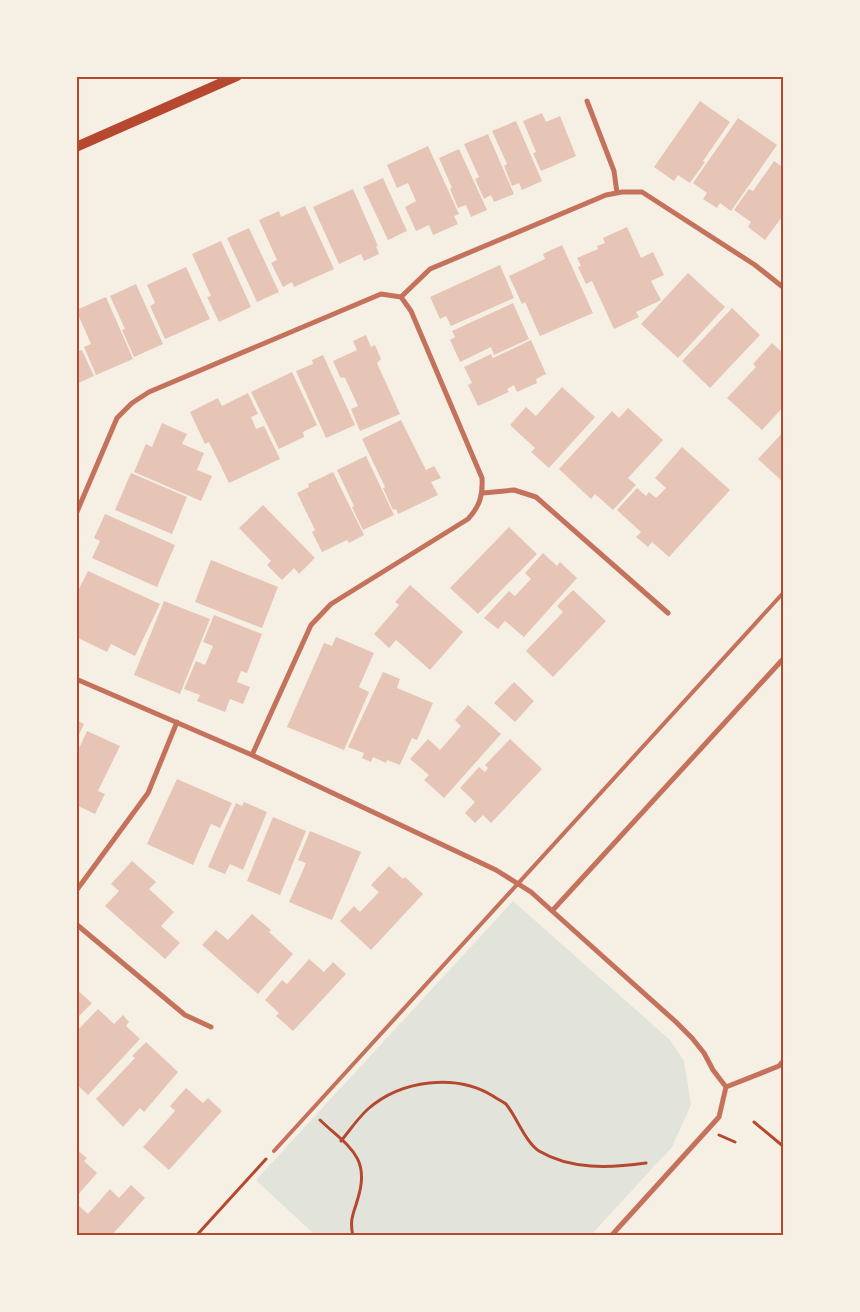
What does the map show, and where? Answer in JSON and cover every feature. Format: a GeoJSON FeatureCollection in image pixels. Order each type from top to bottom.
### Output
{"type":"FeatureCollection","features":[{"type":"Feature","properties":{"kind":"main road"},"geometry":{"type":"LineString","coordinates":[[76,147],[237,76]]}},
{"type":"Feature","properties":{"kind":"street"},"geometry":{"type":"LineString","coordinates":[[587,101],[614,171],[617,193]]}},
{"type":"Feature","properties":{"kind":"street"},"geometry":{"type":"LineString","coordinates":[[401,297],[430,269],[606,195],[642,192],[755,265],[784,288]]}},
{"type":"Feature","properties":{"kind":"street"},"geometry":{"type":"LineString","coordinates":[[76,514],[117,418],[132,403],[149,392],[381,294],[401,297],[412,311],[482,478],[483,493],[478,508],[468,518],[331,604],[311,625],[252,755]]}},
{"type":"Feature","properties":{"kind":"street"},"geometry":{"type":"LineString","coordinates":[[483,493],[514,490],[536,497],[668,614]]}},
{"type":"Feature","properties":{"kind":"street"},"geometry":{"type":"LineString","coordinates":[[552,911],[784,658]]}},
{"type":"Feature","properties":{"kind":"street"},"geometry":{"type":"LineString","coordinates":[[76,679],[252,755],[496,870],[531,892],[692,1038],[726,1087],[719,1118],[611,1236]]}},
{"type":"Feature","properties":{"kind":"street"},"geometry":{"type":"LineString","coordinates":[[76,892],[148,793],[177,722]]}},
{"type":"Feature","properties":{"kind":"street"},"geometry":{"type":"LineString","coordinates":[[76,924],[186,1015],[211,1027]]}},
{"type":"Feature","properties":{"kind":"street"},"geometry":{"type":"LineString","coordinates":[[726,1087],[778,1066],[784,1060]]}},
{"type":"Feature","properties":{"kind":"lane"},"geometry":{"type":"LineString","coordinates":[[274,1151],[784,592]]}},
{"type":"Feature","properties":{"kind":"path"},"geometry":{"type":"LineString","coordinates":[[341,1141],[368,1109],[394,1093],[426,1083],[463,1083],[485,1092],[505,1104],[537,1150],[570,1164],[618,1167],[646,1163]]}},
{"type":"Feature","properties":{"kind":"path"},"geometry":{"type":"LineString","coordinates":[[310,1111],[358,1157],[362,1178],[358,1199],[351,1215],[353,1236]]}},
{"type":"Feature","properties":{"kind":"path"},"geometry":{"type":"LineString","coordinates":[[754,1122],[784,1147]]}},
{"type":"Feature","properties":{"kind":"path"},"geometry":{"type":"LineString","coordinates":[[196,1236],[274,1151]]}},
{"type":"Feature","properties":{"kind":"shaded area"},"geometry":{"type":"Polygon","coordinates":[[[513,901],[670,1040],[684,1061],[691,1105],[672,1147],[590,1236],[316,1236],[256,1180],[513,901]]]}},
{"type":"Feature","properties":{"kind":"building"},"geometry":{"type":"Polygon","coordinates":[[[700,101],[730,122],[690,183],[678,175],[674,181],[654,167],[700,101]]]}},
{"type":"Feature","properties":{"kind":"building"},"geometry":{"type":"Polygon","coordinates":[[[542,113],[546,122],[560,116],[576,156],[541,171],[533,153],[536,152],[523,121],[542,113]]]}},
{"type":"Feature","properties":{"kind":"building"},"geometry":{"type":"Polygon","coordinates":[[[738,118],[777,145],[731,211],[720,203],[717,208],[703,199],[707,193],[693,183],[738,118]]]}},
{"type":"Feature","properties":{"kind":"building"},"geometry":{"type":"Polygon","coordinates":[[[516,121],[542,181],[522,190],[519,183],[512,186],[504,166],[507,164],[492,131],[516,121]]]}},
{"type":"Feature","properties":{"kind":"building"},"geometry":{"type":"Polygon","coordinates":[[[488,134],[514,194],[494,202],[491,195],[484,199],[475,179],[479,177],[464,144],[488,134]]]}},
{"type":"Feature","properties":{"kind":"building"},"geometry":{"type":"Polygon","coordinates":[[[428,146],[459,214],[454,216],[458,224],[433,235],[429,225],[416,231],[405,207],[416,201],[408,183],[397,188],[387,165],[428,146]]]}},
{"type":"Feature","properties":{"kind":"building"},"geometry":{"type":"Polygon","coordinates":[[[459,149],[487,210],[471,217],[466,205],[458,208],[439,158],[459,149]]]}},
{"type":"Feature","properties":{"kind":"building"},"geometry":{"type":"Polygon","coordinates":[[[774,161],[784,168],[784,214],[765,240],[748,227],[751,222],[734,210],[749,189],[753,191],[774,161]]]}},
{"type":"Feature","properties":{"kind":"building"},"geometry":{"type":"Polygon","coordinates":[[[383,178],[407,231],[388,240],[363,187],[383,178]]]}},
{"type":"Feature","properties":{"kind":"building"},"geometry":{"type":"Polygon","coordinates":[[[353,189],[378,246],[376,246],[379,254],[364,261],[361,254],[339,264],[313,207],[353,189]]]}},
{"type":"Feature","properties":{"kind":"building"},"geometry":{"type":"Polygon","coordinates":[[[305,206],[334,269],[294,287],[292,282],[283,287],[271,263],[277,260],[259,220],[279,211],[281,217],[305,206]]]}},
{"type":"Feature","properties":{"kind":"building"},"geometry":{"type":"Polygon","coordinates":[[[627,227],[641,258],[653,252],[664,275],[651,281],[661,300],[636,312],[639,317],[614,329],[592,281],[586,284],[578,267],[581,266],[577,258],[598,249],[597,246],[605,243],[603,238],[627,227]]]}},
{"type":"Feature","properties":{"kind":"building"},"geometry":{"type":"Polygon","coordinates":[[[249,228],[279,292],[257,302],[227,238],[249,228]]]}},
{"type":"Feature","properties":{"kind":"building"},"geometry":{"type":"Polygon","coordinates":[[[221,241],[251,307],[219,322],[207,297],[211,296],[192,254],[221,241]]]}},
{"type":"Feature","properties":{"kind":"building"},"geometry":{"type":"Polygon","coordinates":[[[562,245],[593,313],[540,336],[525,302],[522,304],[509,276],[545,259],[543,254],[562,245]]]}},
{"type":"Feature","properties":{"kind":"building"},"geometry":{"type":"Polygon","coordinates":[[[500,265],[514,298],[451,326],[446,316],[440,319],[430,297],[500,265]]]}},
{"type":"Feature","properties":{"kind":"building"},"geometry":{"type":"Polygon","coordinates":[[[186,267],[210,319],[165,339],[150,306],[155,303],[147,285],[186,267]]]}},
{"type":"Feature","properties":{"kind":"building"},"geometry":{"type":"Polygon","coordinates":[[[688,273],[725,307],[678,358],[641,324],[688,273]]]}},
{"type":"Feature","properties":{"kind":"building"},"geometry":{"type":"Polygon","coordinates":[[[136,284],[163,344],[134,357],[122,330],[125,329],[110,296],[136,284]]]}},
{"type":"Feature","properties":{"kind":"building"},"geometry":{"type":"Polygon","coordinates":[[[106,297],[133,359],[96,375],[84,347],[91,344],[76,310],[106,297]]]}},
{"type":"Feature","properties":{"kind":"building"},"geometry":{"type":"Polygon","coordinates":[[[513,303],[529,339],[494,355],[491,347],[460,362],[450,340],[455,337],[452,331],[513,303]]]}},
{"type":"Feature","properties":{"kind":"building"},"geometry":{"type":"Polygon","coordinates":[[[732,308],[760,335],[710,388],[682,361],[732,308]]]}},
{"type":"Feature","properties":{"kind":"building"},"geometry":{"type":"Polygon","coordinates":[[[366,335],[371,347],[375,345],[381,359],[377,363],[400,414],[360,431],[351,409],[358,406],[345,378],[340,377],[333,361],[357,350],[353,341],[366,335]]]}},
{"type":"Feature","properties":{"kind":"building"},"geometry":{"type":"Polygon","coordinates":[[[531,340],[546,374],[536,379],[537,383],[517,392],[514,385],[507,389],[509,392],[478,406],[468,385],[472,383],[464,367],[491,354],[493,358],[531,340]]]}},
{"type":"Feature","properties":{"kind":"building"},"geometry":{"type":"Polygon","coordinates":[[[772,343],[784,354],[784,406],[762,430],[727,398],[756,367],[753,364],[772,343]]]}},
{"type":"Feature","properties":{"kind":"building"},"geometry":{"type":"Polygon","coordinates":[[[82,350],[94,376],[76,384],[76,352],[82,350]]]}},
{"type":"Feature","properties":{"kind":"building"},"geometry":{"type":"Polygon","coordinates":[[[323,355],[355,425],[326,438],[296,371],[313,364],[312,360],[323,355]]]}},
{"type":"Feature","properties":{"kind":"building"},"geometry":{"type":"Polygon","coordinates":[[[292,372],[317,425],[303,432],[304,437],[279,449],[251,392],[292,372]]]}},
{"type":"Feature","properties":{"kind":"building"},"geometry":{"type":"Polygon","coordinates":[[[562,387],[595,417],[549,468],[531,452],[535,448],[510,425],[526,407],[536,416],[562,387]]]}},
{"type":"Feature","properties":{"kind":"building"},"geometry":{"type":"Polygon","coordinates":[[[248,393],[258,414],[251,417],[256,429],[264,426],[280,459],[229,483],[209,442],[205,444],[190,412],[218,398],[222,406],[248,393]]]}},
{"type":"Feature","properties":{"kind":"building"},"geometry":{"type":"Polygon","coordinates":[[[628,408],[663,440],[628,478],[636,485],[613,510],[595,494],[591,499],[559,469],[612,411],[619,418],[628,408]]]}},
{"type":"Feature","properties":{"kind":"building"},"geometry":{"type":"Polygon","coordinates":[[[401,420],[426,470],[434,466],[441,478],[431,482],[438,495],[398,514],[396,509],[393,510],[383,488],[385,487],[362,439],[401,420]]]}},
{"type":"Feature","properties":{"kind":"building"},"geometry":{"type":"Polygon","coordinates":[[[162,423],[187,434],[182,444],[204,453],[197,470],[212,476],[201,501],[134,472],[146,444],[152,447],[162,423]]]}},
{"type":"Feature","properties":{"kind":"building"},"geometry":{"type":"Polygon","coordinates":[[[784,431],[784,483],[758,459],[784,431]]]}},
{"type":"Feature","properties":{"kind":"building"},"geometry":{"type":"Polygon","coordinates":[[[682,447],[730,490],[669,557],[652,542],[648,547],[636,537],[641,532],[617,510],[637,488],[646,496],[649,492],[656,498],[666,488],[655,478],[682,447]]]}},
{"type":"Feature","properties":{"kind":"building"},"geometry":{"type":"Polygon","coordinates":[[[366,456],[394,515],[363,530],[337,470],[366,456]]]}},
{"type":"Feature","properties":{"kind":"building"},"geometry":{"type":"Polygon","coordinates":[[[333,472],[364,535],[349,543],[347,540],[322,552],[312,532],[315,530],[297,493],[309,487],[308,484],[333,472]]]}},
{"type":"Feature","properties":{"kind":"building"},"geometry":{"type":"Polygon","coordinates":[[[131,473],[187,497],[172,534],[115,510],[131,473]]]}},
{"type":"Feature","properties":{"kind":"building"},"geometry":{"type":"Polygon","coordinates":[[[263,505],[315,558],[299,574],[294,568],[282,580],[267,565],[271,561],[239,528],[263,505]]]}},
{"type":"Feature","properties":{"kind":"building"},"geometry":{"type":"Polygon","coordinates":[[[105,514],[175,545],[157,587],[92,558],[100,541],[94,538],[105,514]]]}},
{"type":"Feature","properties":{"kind":"building"},"geometry":{"type":"Polygon","coordinates":[[[509,527],[537,554],[478,614],[450,588],[509,527]]]}},
{"type":"Feature","properties":{"kind":"building"},"geometry":{"type":"Polygon","coordinates":[[[543,553],[557,566],[560,562],[577,578],[524,637],[505,621],[498,629],[484,618],[509,591],[515,596],[531,579],[525,573],[543,553]]]}},
{"type":"Feature","properties":{"kind":"building"},"geometry":{"type":"Polygon","coordinates":[[[211,560],[278,587],[262,628],[195,602],[211,560]]]}},
{"type":"Feature","properties":{"kind":"building"},"geometry":{"type":"Polygon","coordinates":[[[88,571],[160,604],[135,656],[111,644],[107,652],[76,637],[76,595],[88,571]]]}},
{"type":"Feature","properties":{"kind":"building"},"geometry":{"type":"Polygon","coordinates":[[[410,585],[463,632],[430,670],[396,640],[389,648],[374,634],[399,605],[395,602],[410,585]]]}},
{"type":"Feature","properties":{"kind":"building"},"geometry":{"type":"Polygon","coordinates":[[[573,590],[606,621],[553,677],[526,651],[563,612],[557,606],[573,590]]]}},
{"type":"Feature","properties":{"kind":"building"},"geometry":{"type":"Polygon","coordinates":[[[164,601],[210,619],[180,694],[134,675],[164,601]]]}},
{"type":"Feature","properties":{"kind":"building"},"geometry":{"type":"Polygon","coordinates":[[[214,615],[262,634],[247,673],[241,671],[237,682],[250,687],[243,704],[230,699],[225,712],[197,701],[200,695],[184,689],[196,661],[205,665],[213,646],[203,642],[214,615]]]}},
{"type":"Feature","properties":{"kind":"building"},"geometry":{"type":"Polygon","coordinates":[[[336,637],[374,653],[359,687],[369,692],[344,750],[287,727],[324,643],[332,646],[336,637]]]}},
{"type":"Feature","properties":{"kind":"building"},"geometry":{"type":"Polygon","coordinates":[[[383,672],[400,679],[397,688],[433,703],[417,740],[412,738],[400,765],[387,760],[386,763],[373,757],[371,762],[362,758],[364,753],[348,747],[383,672]]]}},
{"type":"Feature","properties":{"kind":"building"},"geometry":{"type":"Polygon","coordinates":[[[514,682],[534,701],[515,722],[494,703],[514,682]]]}},
{"type":"Feature","properties":{"kind":"building"},"geometry":{"type":"Polygon","coordinates":[[[468,705],[501,734],[444,798],[424,780],[429,775],[410,759],[428,739],[440,750],[461,726],[455,720],[468,705]]]}},
{"type":"Feature","properties":{"kind":"building"},"geometry":{"type":"Polygon","coordinates":[[[76,720],[84,724],[76,741],[76,720]]]}},
{"type":"Feature","properties":{"kind":"building"},"geometry":{"type":"Polygon","coordinates":[[[87,731],[120,746],[98,791],[105,794],[95,814],[76,805],[76,770],[79,763],[76,762],[76,755],[87,731]]]}},
{"type":"Feature","properties":{"kind":"building"},"geometry":{"type":"Polygon","coordinates":[[[510,739],[542,769],[491,823],[483,815],[475,823],[465,813],[475,802],[460,788],[479,767],[485,772],[488,768],[485,765],[510,739]]]}},
{"type":"Feature","properties":{"kind":"building"},"geometry":{"type":"Polygon","coordinates":[[[177,779],[232,803],[220,828],[211,824],[193,865],[147,844],[177,779]]]}},
{"type":"Feature","properties":{"kind":"building"},"geometry":{"type":"Polygon","coordinates":[[[244,802],[267,812],[243,870],[230,864],[225,874],[208,867],[236,803],[242,806],[244,802]]]}},
{"type":"Feature","properties":{"kind":"building"},"geometry":{"type":"Polygon","coordinates":[[[273,817],[306,831],[280,895],[247,881],[273,817]]]}},
{"type":"Feature","properties":{"kind":"building"},"geometry":{"type":"Polygon","coordinates":[[[310,831],[361,852],[332,920],[289,902],[306,863],[298,860],[310,831]]]}},
{"type":"Feature","properties":{"kind":"building"},"geometry":{"type":"Polygon","coordinates":[[[132,861],[156,882],[149,889],[174,912],[161,926],[180,943],[165,959],[105,906],[119,891],[111,884],[132,861]]]}},
{"type":"Feature","properties":{"kind":"building"},"geometry":{"type":"Polygon","coordinates":[[[389,866],[403,879],[405,877],[423,894],[371,950],[340,921],[354,906],[360,912],[379,892],[371,885],[389,866]]]}},
{"type":"Feature","properties":{"kind":"building"},"geometry":{"type":"Polygon","coordinates":[[[252,914],[271,930],[269,932],[293,954],[258,994],[202,945],[216,930],[228,940],[252,914]]]}},
{"type":"Feature","properties":{"kind":"building"},"geometry":{"type":"Polygon","coordinates":[[[309,959],[324,972],[333,962],[346,974],[293,1031],[276,1016],[279,1013],[265,1000],[282,980],[287,984],[309,959]]]}},
{"type":"Feature","properties":{"kind":"building"},"geometry":{"type":"Polygon","coordinates":[[[76,989],[92,1003],[76,1019],[76,989]]]}},
{"type":"Feature","properties":{"kind":"building"},"geometry":{"type":"Polygon","coordinates":[[[98,1009],[114,1024],[123,1015],[129,1022],[126,1026],[140,1039],[88,1095],[76,1084],[76,1032],[98,1009]]]}},
{"type":"Feature","properties":{"kind":"building"},"geometry":{"type":"Polygon","coordinates":[[[146,1042],[178,1072],[144,1112],[140,1108],[123,1127],[96,1099],[135,1058],[132,1056],[146,1042]]]}},
{"type":"Feature","properties":{"kind":"building"},"geometry":{"type":"Polygon","coordinates":[[[186,1088],[203,1103],[208,1098],[222,1111],[169,1170],[143,1147],[175,1111],[170,1106],[186,1088]]]}},
{"type":"Feature","properties":{"kind":"building"},"geometry":{"type":"Polygon","coordinates":[[[76,1149],[87,1158],[84,1161],[97,1173],[76,1197],[76,1149]]]}},
{"type":"Feature","properties":{"kind":"building"},"geometry":{"type":"Polygon","coordinates":[[[131,1185],[145,1198],[111,1236],[76,1235],[76,1210],[79,1206],[88,1214],[110,1189],[119,1198],[131,1185]]]}}]}
